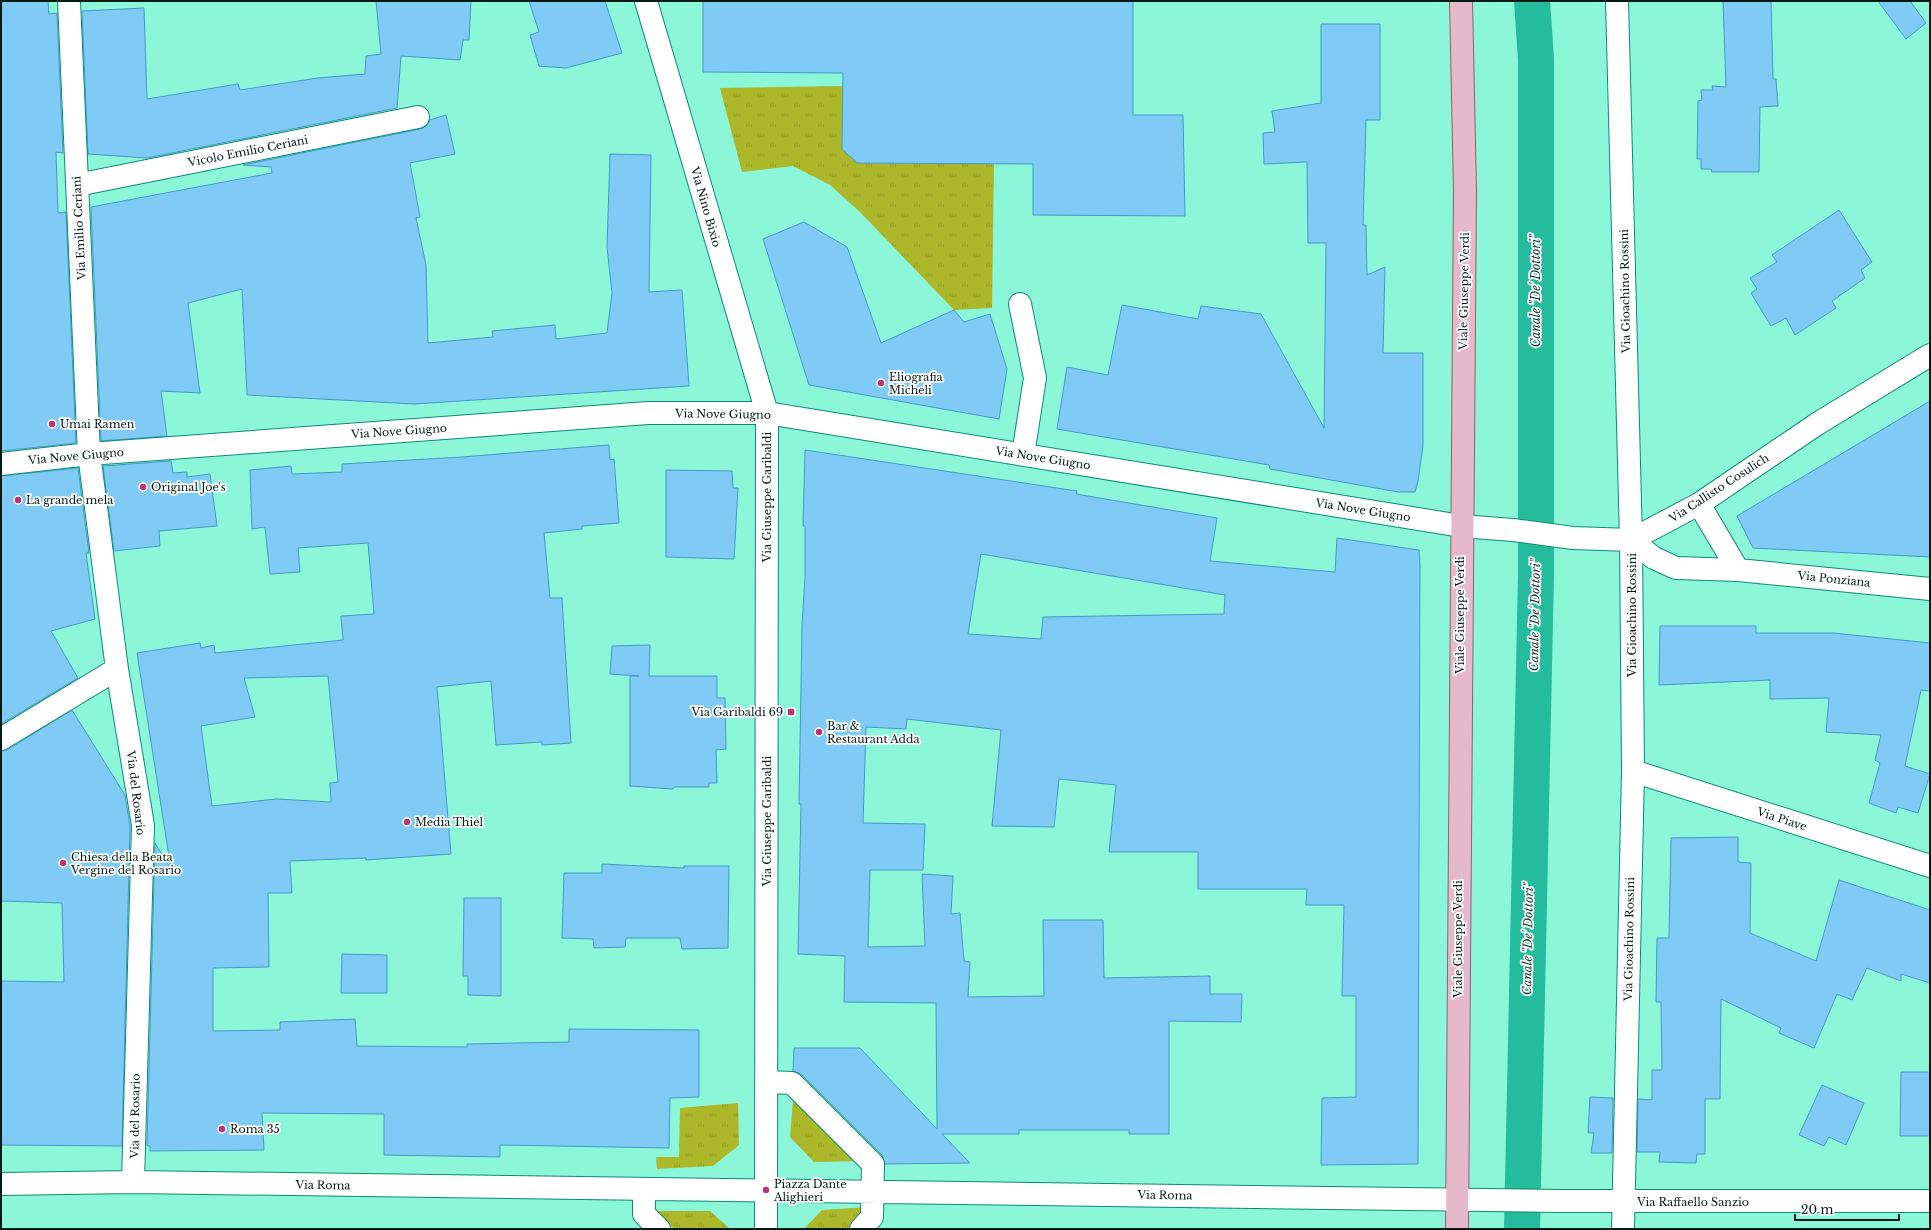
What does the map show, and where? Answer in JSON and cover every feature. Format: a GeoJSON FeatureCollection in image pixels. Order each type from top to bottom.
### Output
{"type":"FeatureCollection","features":[{"type":"Feature","properties":{"kind":"main road","name":"Viale Giuseppe Verdi"},"geometry":{"type":"LineString","coordinates":[[1457,1229],[1461,526],[1465,191],[1461,1]]}},
{"type":"Feature","properties":{"kind":"street","name":"Via Emilio Ceriani"},"geometry":{"type":"LineString","coordinates":[[69,1],[89,454]]}},
{"type":"Feature","properties":{"kind":"street","name":"Via Nino Bixio"},"geometry":{"type":"LineString","coordinates":[[646,1],[767,413]]}},
{"type":"Feature","properties":{"kind":"street","name":"Via Gioachino Rossini"},"geometry":{"type":"LineString","coordinates":[[1618,1],[1632,540],[1633,771],[1623,1229]]}},
{"type":"Feature","properties":{"kind":"street","name":"Vicolo Emilio Ceriani"},"geometry":{"type":"LineString","coordinates":[[77,185],[418,117]]}},
{"type":"Feature","properties":{"kind":"street"},"geometry":{"type":"LineString","coordinates":[[1020,304],[1035,378],[1023,455]]}},
{"type":"Feature","properties":{"kind":"street","name":"Via Callisto Cosulich"},"geometry":{"type":"LineString","coordinates":[[1632,540],[1698,504],[1817,424],[1930,356]]}},
{"type":"Feature","properties":{"kind":"street","name":"Via Nove Giugno"},"geometry":{"type":"LineString","coordinates":[[1,464],[89,454],[648,413],[767,413],[1461,526]]}},
{"type":"Feature","properties":{"kind":"street","name":"Via Giuseppe Garibaldi"},"geometry":{"type":"LineString","coordinates":[[766,1229],[767,413]]}},
{"type":"Feature","properties":{"kind":"street","name":"Via del Rosario"},"geometry":{"type":"LineString","coordinates":[[89,454],[118,669],[143,825],[133,1182]]}},
{"type":"Feature","properties":{"kind":"street"},"geometry":{"type":"LineString","coordinates":[[1698,504],[1738,570]]}},
{"type":"Feature","properties":{"kind":"street"},"geometry":{"type":"LineString","coordinates":[[1461,526],[1513,530],[1573,538],[1632,540]]}},
{"type":"Feature","properties":{"kind":"street","name":"Via Ponziana"},"geometry":{"type":"LineString","coordinates":[[1632,540],[1654,558],[1676,568],[1738,570],[1930,589]]}},
{"type":"Feature","properties":{"kind":"street"},"geometry":{"type":"LineString","coordinates":[[1,739],[118,669]]}},
{"type":"Feature","properties":{"kind":"street","name":"Via Piave"},"geometry":{"type":"LineString","coordinates":[[1633,771],[1930,866]]}},
{"type":"Feature","properties":{"kind":"street"},"geometry":{"type":"LineString","coordinates":[[767,1082],[792,1083],[873,1164],[873,1191],[867,1223]]}},
{"type":"Feature","properties":{"kind":"street","name":"Via Roma"},"geometry":{"type":"LineString","coordinates":[[1,1184],[133,1182],[644,1189]]}},
{"type":"Feature","properties":{"kind":"street"},"geometry":{"type":"LineString","coordinates":[[659,1229],[644,1214],[644,1189],[873,1191]]}},
{"type":"Feature","properties":{"kind":"street","name":"Via Roma"},"geometry":{"type":"LineString","coordinates":[[873,1191],[1457,1200]]}},
{"type":"Feature","properties":{"kind":"street","name":"Via Raffaello Sanzio"},"geometry":{"type":"LineString","coordinates":[[1457,1200],[1623,1202],[1930,1201]]}},
{"type":"Feature","properties":{"kind":"green space"},"geometry":{"type":"Polygon","coordinates":[[[843,86],[842,148],[857,163],[994,164],[992,308],[954,310],[860,212],[830,185],[793,166],[742,172],[720,88],[843,86]]]}},
{"type":"Feature","properties":{"kind":"green space"},"geometry":{"type":"Polygon","coordinates":[[[794,1089],[866,1161],[814,1162],[790,1137],[794,1089]]]}},
{"type":"Feature","properties":{"kind":"green space"},"geometry":{"type":"Polygon","coordinates":[[[738,1103],[739,1145],[713,1166],[657,1169],[656,1157],[679,1157],[680,1108],[738,1103]]]}},
{"type":"Feature","properties":{"kind":"green space"},"geometry":{"type":"Polygon","coordinates":[[[867,1207],[848,1229],[804,1229],[822,1210],[867,1207]]]}},
{"type":"Feature","properties":{"kind":"green space"},"geometry":{"type":"Polygon","coordinates":[[[656,1211],[710,1211],[730,1229],[674,1229],[656,1211]]]}},
{"type":"Feature","properties":{"kind":"building"},"geometry":{"type":"Polygon","coordinates":[[[1,1],[48,1],[49,14],[57,13],[63,153],[56,152],[58,213],[66,212],[76,443],[1,451],[1,1]]]}},
{"type":"Feature","properties":{"kind":"building"},"geometry":{"type":"Polygon","coordinates":[[[376,1],[471,1],[469,40],[463,40],[460,60],[401,56],[397,108],[147,158],[88,154],[82,11],[144,8],[147,99],[238,84],[240,90],[318,78],[365,74],[366,56],[381,54],[376,1]]]}},
{"type":"Feature","properties":{"kind":"building"},"geometry":{"type":"Polygon","coordinates":[[[529,1],[605,1],[622,53],[566,68],[539,66],[530,35],[539,32],[529,1]]]}},
{"type":"Feature","properties":{"kind":"building"},"geometry":{"type":"Polygon","coordinates":[[[703,1],[1133,1],[1133,115],[1183,115],[1185,216],[1033,215],[1033,164],[857,163],[842,149],[843,73],[703,72],[703,1]]]}},
{"type":"Feature","properties":{"kind":"building"},"geometry":{"type":"Polygon","coordinates":[[[1723,1],[1771,1],[1773,79],[1776,79],[1778,106],[1760,107],[1759,172],[1712,172],[1711,169],[1701,169],[1701,159],[1697,159],[1698,101],[1702,100],[1701,90],[1713,90],[1712,86],[1726,87],[1723,1]]]}},
{"type":"Feature","properties":{"kind":"building"},"geometry":{"type":"Polygon","coordinates":[[[1878,1],[1910,1],[1926,23],[1906,39],[1878,1]]]}},
{"type":"Feature","properties":{"kind":"building"},"geometry":{"type":"Polygon","coordinates":[[[1321,24],[1380,24],[1380,120],[1366,120],[1363,225],[1366,225],[1367,275],[1385,267],[1383,353],[1423,353],[1423,446],[1415,492],[1398,492],[1270,469],[1269,465],[1057,429],[1067,367],[1108,375],[1122,305],[1198,319],[1201,306],[1261,314],[1324,428],[1326,243],[1308,243],[1307,162],[1264,164],[1263,133],[1275,132],[1272,111],[1321,103],[1321,24]]]}},
{"type":"Feature","properties":{"kind":"building"},"geometry":{"type":"Polygon","coordinates":[[[446,115],[455,154],[410,163],[420,217],[416,218],[426,265],[428,343],[493,337],[492,331],[555,325],[556,339],[607,333],[612,293],[607,247],[610,154],[651,155],[649,292],[682,290],[689,386],[414,404],[247,395],[242,289],[188,303],[200,393],[161,391],[167,436],[101,441],[91,207],[272,173],[271,167],[243,165],[420,129],[426,126],[430,120],[446,115]]]}},
{"type":"Feature","properties":{"kind":"building"},"geometry":{"type":"Polygon","coordinates":[[[1839,210],[1872,262],[1861,270],[1865,278],[1832,301],[1836,308],[1795,335],[1786,318],[1771,326],[1751,293],[1757,289],[1750,278],[1777,262],[1772,255],[1839,210]]]}},
{"type":"Feature","properties":{"kind":"building"},"geometry":{"type":"Polygon","coordinates":[[[804,222],[847,247],[881,343],[954,310],[964,322],[990,314],[1007,369],[999,419],[809,385],[763,239],[804,222]]]}},
{"type":"Feature","properties":{"kind":"building"},"geometry":{"type":"Polygon","coordinates":[[[1930,401],[1930,557],[1753,548],[1737,516],[1930,401]]]}},
{"type":"Feature","properties":{"kind":"building"},"geometry":{"type":"Polygon","coordinates":[[[609,445],[610,460],[614,459],[619,523],[582,526],[582,529],[544,533],[550,598],[562,598],[571,743],[542,745],[542,742],[496,745],[491,681],[437,687],[451,854],[366,860],[366,858],[290,861],[292,893],[268,893],[269,967],[213,968],[213,1031],[280,1030],[280,1022],[355,1019],[357,1046],[467,1047],[467,1044],[569,1042],[569,1029],[699,1030],[699,1097],[670,1098],[669,1148],[500,1145],[500,1157],[384,1155],[384,1114],[262,1113],[264,1150],[150,1151],[150,1146],[147,1146],[155,843],[171,869],[137,653],[200,643],[201,648],[214,645],[215,653],[343,640],[341,616],[374,614],[368,543],[298,548],[300,572],[270,574],[265,527],[252,529],[250,470],[291,466],[292,474],[342,472],[342,464],[462,457],[609,445]],[[328,676],[244,678],[255,717],[201,726],[212,806],[276,799],[331,802],[330,783],[338,782],[328,676]]]}},
{"type":"Feature","properties":{"kind":"building"},"geometry":{"type":"Polygon","coordinates":[[[805,450],[1077,491],[1076,494],[1217,518],[1210,561],[1335,572],[1337,538],[1419,550],[1418,1164],[1321,1165],[1322,1098],[1356,1097],[1356,996],[1342,996],[1344,905],[1306,905],[1307,889],[1198,889],[1198,852],[1109,852],[1116,785],[1059,779],[1054,827],[992,826],[1001,730],[907,719],[906,729],[866,727],[863,823],[925,824],[923,870],[870,870],[868,947],[925,946],[922,874],[953,876],[951,914],[960,913],[964,961],[970,962],[968,997],[1044,996],[1043,920],[1103,920],[1104,978],[1210,976],[1210,994],[1242,994],[1241,1022],[1169,1021],[1169,1134],[1129,1134],[1129,1130],[1019,1130],[1019,1134],[942,1134],[970,1163],[885,1164],[882,1155],[801,1074],[793,1071],[794,1048],[860,1048],[937,1129],[936,1003],[844,1002],[845,956],[798,954],[802,626],[805,578],[805,526],[803,526],[805,450]],[[981,554],[968,634],[1041,639],[1043,617],[1224,614],[1225,595],[981,554]]]}},
{"type":"Feature","properties":{"kind":"building"},"geometry":{"type":"Polygon","coordinates":[[[171,461],[173,473],[187,472],[187,477],[210,474],[217,526],[159,531],[160,546],[114,551],[103,466],[171,461]]]}},
{"type":"Feature","properties":{"kind":"building"},"geometry":{"type":"Polygon","coordinates":[[[78,468],[89,553],[86,553],[95,619],[51,631],[78,678],[1,724],[1,476],[78,468]]]}},
{"type":"Feature","properties":{"kind":"building"},"geometry":{"type":"Polygon","coordinates":[[[666,470],[732,471],[733,488],[738,488],[734,559],[666,557],[666,470]]]}},
{"type":"Feature","properties":{"kind":"building"},"geometry":{"type":"Polygon","coordinates":[[[1660,626],[1756,626],[1756,633],[1833,633],[1930,643],[1930,691],[1921,690],[1905,766],[1930,774],[1918,813],[1898,807],[1896,813],[1869,803],[1880,763],[1875,760],[1881,735],[1826,732],[1829,698],[1770,699],[1770,680],[1659,685],[1660,626]]]}},
{"type":"Feature","properties":{"kind":"building"},"geometry":{"type":"Polygon","coordinates":[[[650,645],[649,676],[717,676],[717,698],[725,698],[726,749],[716,750],[717,783],[709,783],[709,787],[674,787],[673,789],[630,786],[630,676],[639,676],[610,674],[612,646],[650,645]]]}},
{"type":"Feature","properties":{"kind":"building"},"geometry":{"type":"Polygon","coordinates":[[[72,710],[125,795],[130,826],[122,1146],[1,1145],[1,981],[64,982],[62,903],[1,901],[1,751],[7,750],[72,710]]]}},
{"type":"Feature","properties":{"kind":"building"},"geometry":{"type":"Polygon","coordinates":[[[1738,837],[1738,862],[1751,863],[1750,933],[1816,961],[1839,880],[1930,910],[1930,983],[1901,974],[1901,981],[1867,968],[1852,1000],[1837,994],[1814,1048],[1779,1033],[1781,1028],[1721,999],[1720,1099],[1705,1099],[1705,1154],[1697,1154],[1696,1163],[1659,1162],[1660,1152],[1637,1152],[1638,1099],[1652,1100],[1652,1070],[1662,1070],[1661,1002],[1656,1002],[1657,938],[1669,938],[1671,838],[1738,837]]]}},
{"type":"Feature","properties":{"kind":"building"},"geometry":{"type":"Polygon","coordinates":[[[602,864],[684,868],[684,866],[729,866],[728,948],[682,949],[680,938],[626,938],[625,947],[594,948],[593,939],[562,938],[564,873],[602,873],[602,864]]]}},
{"type":"Feature","properties":{"kind":"building"},"geometry":{"type":"Polygon","coordinates":[[[464,898],[501,898],[501,996],[468,995],[468,976],[463,976],[464,898]]]}},
{"type":"Feature","properties":{"kind":"building"},"geometry":{"type":"Polygon","coordinates":[[[342,954],[387,955],[387,993],[341,993],[342,954]]]}},
{"type":"Feature","properties":{"kind":"building"},"geometry":{"type":"Polygon","coordinates":[[[1901,1072],[1930,1072],[1930,1136],[1900,1136],[1901,1072]]]}},
{"type":"Feature","properties":{"kind":"building"},"geometry":{"type":"Polygon","coordinates":[[[1822,1085],[1864,1103],[1846,1145],[1829,1137],[1824,1146],[1799,1135],[1822,1085]]]}},
{"type":"Feature","properties":{"kind":"building"},"geometry":{"type":"Polygon","coordinates":[[[1590,1097],[1613,1098],[1612,1153],[1591,1153],[1594,1133],[1588,1133],[1590,1097]]]}},
{"type":"Feature","properties":{"kind":"waterway","name":"Canale \"De' Dottori\""},"geometry":{"type":"LineString","coordinates":[[1522,1229],[1536,574],[1536,59],[1532,1]]}},
{"type":"Feature","properties":{"kind":"place","name":"Eliografia Micheli"},"geometry":{"type":"Point","coordinates":[881,383]}},
{"type":"Feature","properties":{"kind":"place","name":"Umai Ramen"},"geometry":{"type":"Point","coordinates":[52,424]}},
{"type":"Feature","properties":{"kind":"place","name":"Original Joe's"},"geometry":{"type":"Point","coordinates":[143,487]}},
{"type":"Feature","properties":{"kind":"place","name":"La grande mela"},"geometry":{"type":"Point","coordinates":[18,500]}},
{"type":"Feature","properties":{"kind":"place","name":"Via Garibaldi 69"},"geometry":{"type":"Point","coordinates":[791,712]}},
{"type":"Feature","properties":{"kind":"place","name":"Bar & Restaurant Adda"},"geometry":{"type":"Point","coordinates":[819,732]}},
{"type":"Feature","properties":{"kind":"place","name":"Media Thiel"},"geometry":{"type":"Point","coordinates":[407,822]}},
{"type":"Feature","properties":{"kind":"place","name":"Chiesa della Beata Vergine del Rosario"},"geometry":{"type":"Point","coordinates":[63,863]}},
{"type":"Feature","properties":{"kind":"place","name":"Roma 35"},"geometry":{"type":"Point","coordinates":[222,1129]}},
{"type":"Feature","properties":{"kind":"place","name":"Piazza Dante Alighieri"},"geometry":{"type":"Point","coordinates":[766,1190]}}]}
